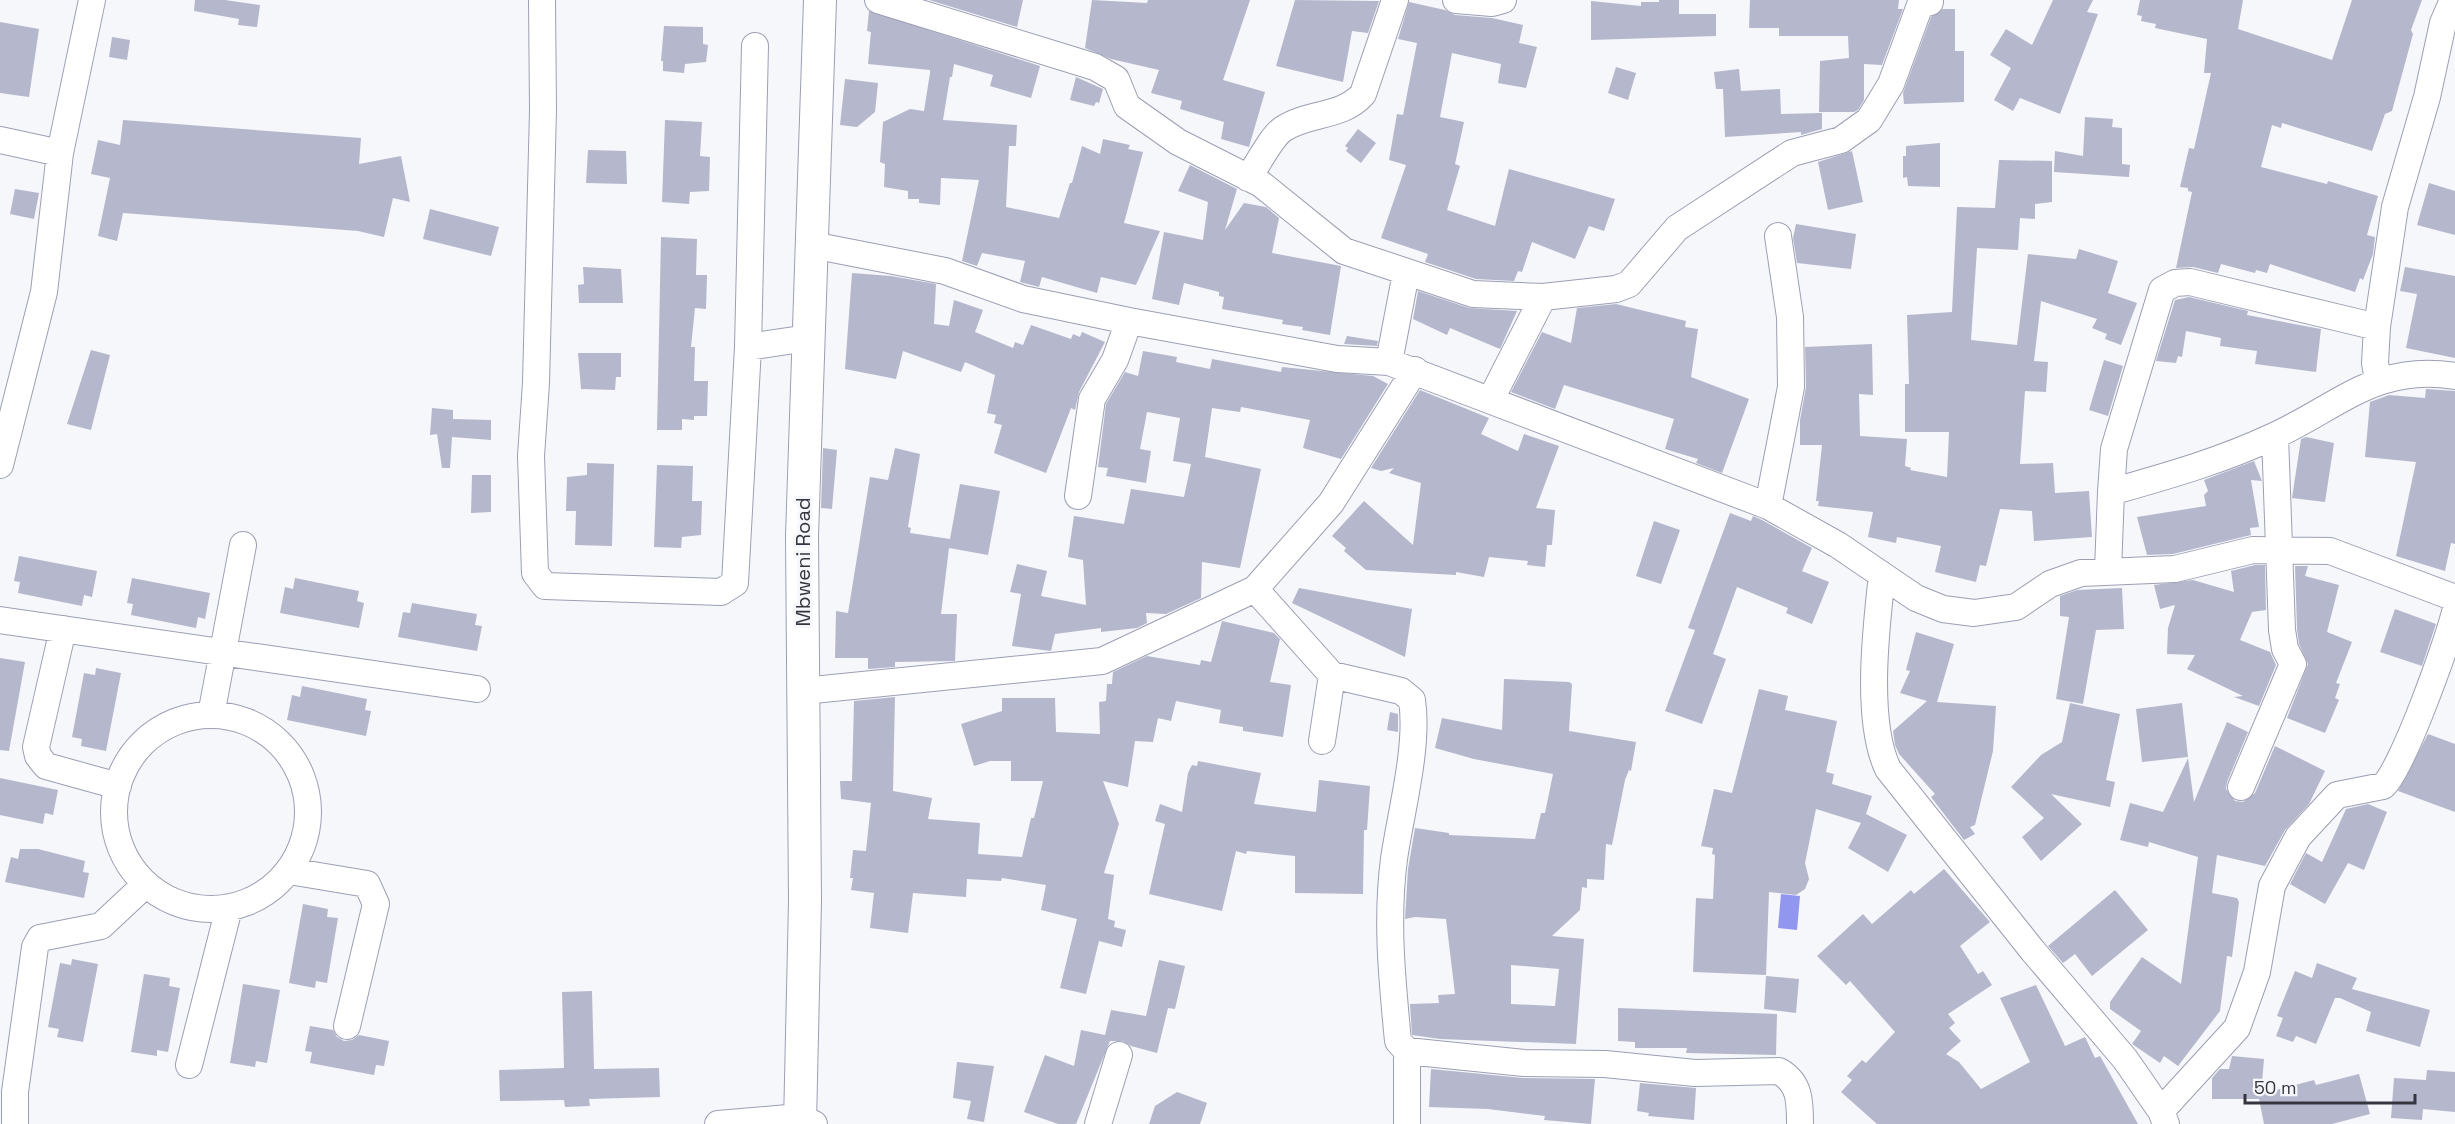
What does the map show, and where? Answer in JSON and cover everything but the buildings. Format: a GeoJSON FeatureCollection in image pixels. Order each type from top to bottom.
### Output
{"type":"FeatureCollection","features":[{"type":"Feature","properties":{"kind":"street"},"geometry":{"type":"LineString","coordinates":[[0,465],[6,419],[44,292],[60,153],[92,0]]}},
{"type":"Feature","properties":{"kind":"street"},"geometry":{"type":"LineString","coordinates":[[542,0],[542,146],[536,383],[531,456],[535,573],[545,586],[721,592],[735,583],[748,347],[755,46]]}},
{"type":"Feature","properties":{"kind":"street","name":"Mbweni Road"},"geometry":{"type":"LineString","coordinates":[[804,1122],[802,536],[820,0]]}},
{"type":"Feature","properties":{"kind":"street"},"geometry":{"type":"LineString","coordinates":[[878,0],[1095,68],[1116,80],[1127,106],[1178,142],[1261,184],[1344,250],[1473,294],[1543,297],[1616,289],[1629,284],[1677,228],[1792,153],[1841,140],[1869,120],[1891,84],[1913,18],[1920,5],[1930,2]]}},
{"type":"Feature","properties":{"kind":"street"},"geometry":{"type":"LineString","coordinates":[[1248,178],[1280,130],[1294,123],[1353,106],[1363,94],[1392,3],[1395,0]]}},
{"type":"Feature","properties":{"kind":"street"},"geometry":{"type":"LineString","coordinates":[[1455,0],[1492,3],[1503,0]]}},
{"type":"Feature","properties":{"kind":"street"},"geometry":{"type":"LineString","coordinates":[[2378,380],[2375,363],[2377,327],[2395,207],[2427,97],[2443,23],[2453,0]]}},
{"type":"Feature","properties":{"kind":"street"},"geometry":{"type":"LineString","coordinates":[[0,140],[60,153]]}},
{"type":"Feature","properties":{"kind":"street"},"geometry":{"type":"LineString","coordinates":[[1768,506],[1791,387],[1790,317],[1778,236]]}},
{"type":"Feature","properties":{"kind":"street"},"geometry":{"type":"LineString","coordinates":[[812,245],[945,272],[1023,300],[1337,359],[1389,362],[1415,370],[1554,426],[1768,506],[1838,545],[1916,598],[1943,609],[1974,614],[2016,607],[2050,584],[2081,573],[2108,570],[2175,569],[2253,550],[2330,551],[2455,598]]}},
{"type":"Feature","properties":{"kind":"street"},"geometry":{"type":"LineString","coordinates":[[1389,362],[1406,273]]}},
{"type":"Feature","properties":{"kind":"street"},"geometry":{"type":"LineString","coordinates":[[2108,570],[2114,450],[2162,290],[2175,284],[2190,282],[2377,327]]}},
{"type":"Feature","properties":{"kind":"street"},"geometry":{"type":"LineString","coordinates":[[1491,399],[1543,297]]}},
{"type":"Feature","properties":{"kind":"street"},"geometry":{"type":"LineString","coordinates":[[1078,496],[1092,399],[1115,360],[1129,321]]}},
{"type":"Feature","properties":{"kind":"street"},"geometry":{"type":"LineString","coordinates":[[748,347],[808,338]]}},
{"type":"Feature","properties":{"kind":"street"},"geometry":{"type":"LineString","coordinates":[[803,692],[1102,662],[1255,589],[1331,502],[1415,370]]}},
{"type":"Feature","properties":{"kind":"street"},"geometry":{"type":"LineString","coordinates":[[2111,492],[2196,468],[2275,436],[2378,380],[2434,372],[2455,376]]}},
{"type":"Feature","properties":{"kind":"street"},"geometry":{"type":"LineString","coordinates":[[2241,787],[2293,664],[2283,638],[2275,436]]}},
{"type":"Feature","properties":{"kind":"street"},"geometry":{"type":"LineString","coordinates":[[211,715],[243,545]]}},
{"type":"Feature","properties":{"kind":"street"},"geometry":{"type":"LineString","coordinates":[[1881,575],[1876,625],[1876,714],[1881,755],[1888,769],[2033,951],[2124,1059],[2164,1118],[2237,1028],[2257,972],[2272,886],[2298,837],[2337,795],[2383,786],[2399,764],[2440,658],[2455,612]]}},
{"type":"Feature","properties":{"kind":"street"},"geometry":{"type":"LineString","coordinates":[[1255,589],[1332,675],[1401,691],[1412,700],[1412,741],[1394,861],[1388,939],[1398,1041],[1407,1051],[1407,1124]]}},
{"type":"Feature","properties":{"kind":"street"},"geometry":{"type":"LineString","coordinates":[[0,620],[477,689]]}},
{"type":"Feature","properties":{"kind":"street"},"geometry":{"type":"LineString","coordinates":[[63,629],[36,747],[38,756],[46,765],[118,786]]}},
{"type":"Feature","properties":{"kind":"street"},"geometry":{"type":"LineString","coordinates":[[1322,741],[1332,675]]}},
{"type":"Feature","properties":{"kind":"street"},"geometry":{"type":"LineString","coordinates":[[211,715],[229,717],[262,730],[277,741],[299,769],[309,804],[308,822],[299,855],[289,871],[263,895],[230,908],[203,908],[176,903],[146,884],[134,871],[118,839],[114,821],[118,786],[133,754],[160,730],[176,722],[211,715]]}},
{"type":"Feature","properties":{"kind":"street"},"geometry":{"type":"LineString","coordinates":[[289,871],[367,884],[372,891],[376,904],[347,1026]]}},
{"type":"Feature","properties":{"kind":"street"},"geometry":{"type":"LineString","coordinates":[[15,1124],[15,1092],[35,947],[40,938],[100,927],[146,884]]}},
{"type":"Feature","properties":{"kind":"street"},"geometry":{"type":"LineString","coordinates":[[189,1065],[230,908]]}},
{"type":"Feature","properties":{"kind":"street"},"geometry":{"type":"LineString","coordinates":[[1407,1051],[1524,1063],[1605,1064],[1695,1073],[1779,1071],[1790,1078],[1797,1088],[1800,1124]]}},
{"type":"Feature","properties":{"kind":"street"},"geometry":{"type":"LineString","coordinates":[[1098,1124],[1119,1055]]}},
{"type":"Feature","properties":{"kind":"street"},"geometry":{"type":"LineString","coordinates":[[718,1124],[804,1122]]}},
{"type":"Feature","properties":{"kind":"water"},"geometry":{"type":"Polygon","coordinates":[[[1781,894],[1800,896],[1797,930],[1778,928],[1781,894]]]}}]}
